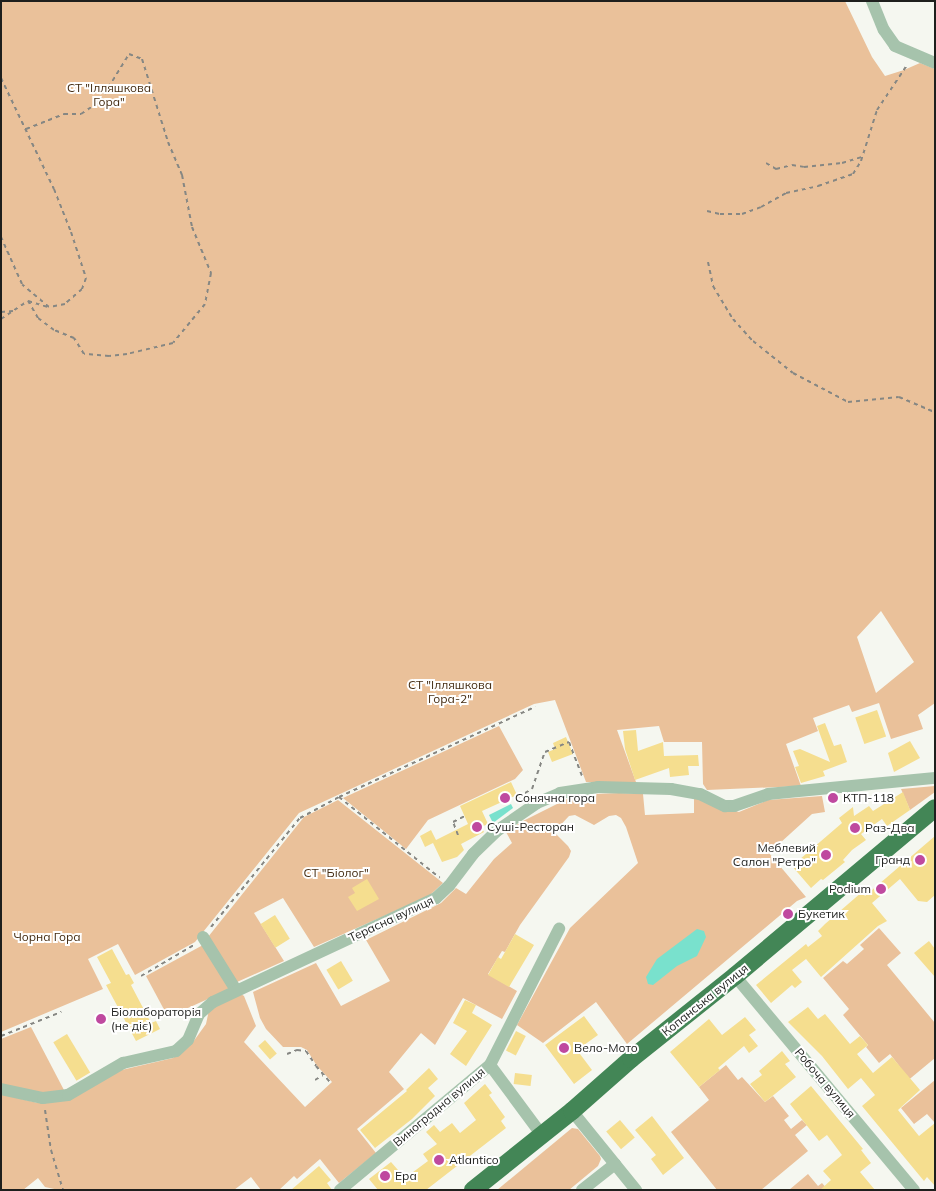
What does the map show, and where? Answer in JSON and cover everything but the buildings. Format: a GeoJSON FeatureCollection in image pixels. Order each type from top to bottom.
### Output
{"type":"FeatureCollection","features":[{"type":"Feature","properties":{"kind":"highway","name":"Копанська вулиця"},"geometry":{"type":"LineString","coordinates":[[473,1190],[572,1111],[631,1059],[736,976],[935,808]]}},
{"type":"Feature","properties":{"kind":"street"},"geometry":{"type":"LineString","coordinates":[[872,1],[884,30],[894,46],[935,64]]}},
{"type":"Feature","properties":{"kind":"street","name":"Терасна вулиця"},"geometry":{"type":"LineString","coordinates":[[1,1089],[43,1098],[58,1097],[77,1091],[106,1071],[123,1063],[176,1051],[188,1040],[195,1022],[205,1008],[236,990],[436,898],[449,886],[474,854],[512,820],[549,797],[576,789],[598,787],[686,790],[700,794],[725,806],[734,806],[768,794],[935,778]]}},
{"type":"Feature","properties":{"kind":"street","name":"Виноградна вулиця"},"geometry":{"type":"LineString","coordinates":[[340,1190],[490,1065],[559,929]]}},
{"type":"Feature","properties":{"kind":"street"},"geometry":{"type":"LineString","coordinates":[[203,937],[236,990]]}},
{"type":"Feature","properties":{"kind":"street","name":"Робоча вулиця"},"geometry":{"type":"LineString","coordinates":[[736,976],[914,1190]]}},
{"type":"Feature","properties":{"kind":"street"},"geometry":{"type":"LineString","coordinates":[[490,1065],[541,1134]]}},
{"type":"Feature","properties":{"kind":"street"},"geometry":{"type":"LineString","coordinates":[[572,1111],[636,1190]]}},
{"type":"Feature","properties":{"kind":"street"},"geometry":{"type":"LineString","coordinates":[[582,1190],[615,1164]]}},
{"type":"Feature","properties":{"kind":"path"},"geometry":{"type":"LineString","coordinates":[[26,129],[64,114],[81,114],[100,101],[129,54],[142,59],[168,142],[182,175],[192,227],[211,273],[205,304],[173,344],[127,354],[109,356],[84,354],[74,338],[54,330],[38,318],[28,301]]}},
{"type":"Feature","properties":{"kind":"path"},"geometry":{"type":"LineString","coordinates":[[708,211],[729,215],[753,211],[786,193],[847,177],[858,169],[877,110],[898,76],[909,63],[919,56]]}},
{"type":"Feature","properties":{"kind":"path"},"geometry":{"type":"LineString","coordinates":[[1,78],[57,196],[86,278],[82,289],[66,304],[49,307],[28,301]]}},
{"type":"Feature","properties":{"kind":"path"},"geometry":{"type":"LineString","coordinates":[[766,163],[776,169],[792,165],[804,167],[842,163],[862,157]]}},
{"type":"Feature","properties":{"kind":"path"},"geometry":{"type":"LineString","coordinates":[[1,237],[22,284],[49,307]]}},
{"type":"Feature","properties":{"kind":"path"},"geometry":{"type":"LineString","coordinates":[[708,262],[713,286],[733,319],[753,340],[812,385],[848,402],[899,397],[935,412]]}},
{"type":"Feature","properties":{"kind":"path"},"geometry":{"type":"LineString","coordinates":[[1,319],[16,311],[28,301]]}},
{"type":"Feature","properties":{"kind":"path"},"geometry":{"type":"LineString","coordinates":[[1,312],[16,311]]}},
{"type":"Feature","properties":{"kind":"path"},"geometry":{"type":"LineString","coordinates":[[141,976],[190,949],[203,937],[300,818],[339,797],[535,706]]}},
{"type":"Feature","properties":{"kind":"path"},"geometry":{"type":"LineString","coordinates":[[518,797],[532,790],[545,752],[569,742],[585,782]]}},
{"type":"Feature","properties":{"kind":"path"},"geometry":{"type":"LineString","coordinates":[[339,797],[449,886]]}},
{"type":"Feature","properties":{"kind":"path"},"geometry":{"type":"LineString","coordinates":[[458,834],[453,822],[464,816]]}},
{"type":"Feature","properties":{"kind":"path"},"geometry":{"type":"LineString","coordinates":[[1,1036],[61,1012]]}},
{"type":"Feature","properties":{"kind":"path"},"geometry":{"type":"LineString","coordinates":[[287,1054],[297,1050],[306,1051],[330,1082]]}},
{"type":"Feature","properties":{"kind":"path"},"geometry":{"type":"LineString","coordinates":[[315,1080],[323,1075]]}},
{"type":"Feature","properties":{"kind":"path"},"geometry":{"type":"LineString","coordinates":[[43,1098],[51,1150],[63,1190]]}},
{"type":"Feature","properties":{"kind":"green space"},"geometry":{"type":"Polygon","coordinates":[[[1,1],[845,1],[872,57],[885,76],[920,63],[935,69],[935,703],[918,715],[923,729],[891,739],[879,703],[852,712],[849,705],[813,718],[818,731],[786,744],[801,786],[707,790],[703,784],[702,742],[664,742],[659,726],[617,730],[636,782],[586,782],[555,700],[534,704],[299,813],[195,942],[135,975],[118,944],[88,959],[103,989],[1,1032],[1,1]],[[881,611],[857,637],[876,693],[914,662],[881,611]]]}},
{"type":"Feature","properties":{"kind":"green space","name":"СТ \"Біолог\""},"geometry":{"type":"Polygon","coordinates":[[[499,726],[523,770],[515,779],[428,820],[406,849],[343,798],[499,726]]]}},
{"type":"Feature","properties":{"kind":"green space"},"geometry":{"type":"Polygon","coordinates":[[[935,786],[935,792],[910,810],[901,789],[935,786]]]}},
{"type":"Feature","properties":{"kind":"green space"},"geometry":{"type":"Polygon","coordinates":[[[594,794],[643,794],[645,815],[694,813],[694,798],[739,812],[768,800],[822,796],[825,812],[812,814],[769,853],[806,897],[797,901],[627,1044],[596,1002],[543,1043],[517,1025],[570,928],[638,863],[621,818],[616,815],[609,816],[594,825],[575,815],[569,816],[554,832],[571,851],[569,857],[520,925],[505,952],[502,951],[488,974],[517,991],[502,1019],[463,998],[435,1045],[421,1033],[389,1072],[404,1089],[357,1129],[376,1153],[339,1183],[320,1159],[297,1179],[294,1176],[279,1190],[261,1190],[251,1177],[234,1190],[59,1190],[45,1187],[38,1178],[23,1190],[1,1190],[1,1094],[38,1103],[113,1072],[173,1058],[193,1042],[206,1024],[209,1010],[241,994],[244,996],[256,1026],[244,1042],[305,1107],[332,1082],[317,1066],[307,1050],[301,1047],[283,1047],[266,1029],[260,1018],[253,992],[316,963],[341,1006],[390,981],[366,940],[441,903],[456,888],[466,894],[494,859],[512,843],[506,832],[521,822],[567,799],[594,794]]]}},
{"type":"Feature","properties":{"kind":"green space","name":"СТ \"Біолог\""},"geometry":{"type":"Polygon","coordinates":[[[338,800],[443,883],[429,896],[314,947],[283,898],[254,913],[284,961],[237,982],[208,937],[304,817],[338,800]]]}},
{"type":"Feature","properties":{"kind":"green space"},"geometry":{"type":"Polygon","coordinates":[[[879,928],[901,953],[887,965],[935,1023],[935,1058],[900,1087],[900,1067],[890,1054],[879,1063],[866,1047],[868,1045],[843,1015],[849,1009],[823,978],[843,961],[847,964],[864,949],[860,945],[879,928]]]}},
{"type":"Feature","properties":{"kind":"green space"},"geometry":{"type":"Polygon","coordinates":[[[203,945],[230,989],[168,1017],[146,976],[203,945]]]}},
{"type":"Feature","properties":{"kind":"green space"},"geometry":{"type":"Polygon","coordinates":[[[31,1027],[65,1092],[44,1094],[1,1085],[1,1039],[31,1027]]]}},
{"type":"Feature","properties":{"kind":"green space"},"geometry":{"type":"Polygon","coordinates":[[[726,1065],[738,1080],[742,1077],[765,1102],[773,1096],[789,1116],[784,1120],[791,1129],[802,1120],[807,1125],[795,1135],[808,1151],[761,1190],[717,1190],[671,1132],[709,1100],[699,1087],[726,1065]]]}},
{"type":"Feature","properties":{"kind":"green space"},"geometry":{"type":"Polygon","coordinates":[[[935,1080],[935,1123],[927,1114],[914,1124],[901,1108],[935,1080]]]}},
{"type":"Feature","properties":{"kind":"green space"},"geometry":{"type":"Polygon","coordinates":[[[572,1128],[578,1129],[601,1159],[598,1166],[569,1190],[497,1190],[572,1128]]]}},
{"type":"Feature","properties":{"kind":"green space"},"geometry":{"type":"Polygon","coordinates":[[[808,1174],[818,1186],[822,1183],[828,1190],[789,1190],[808,1174]]]}},
{"type":"Feature","properties":{"kind":"shaded area"},"geometry":{"type":"Polygon","coordinates":[[[511,804],[513,808],[493,823],[489,815],[511,804]]]}},
{"type":"Feature","properties":{"kind":"shaded area"},"geometry":{"type":"Polygon","coordinates":[[[697,929],[704,931],[706,937],[697,956],[677,966],[653,985],[648,984],[646,977],[657,959],[697,929]]]}},
{"type":"Feature","properties":{"kind":"place","name":"Сонячна гора"},"geometry":{"type":"Point","coordinates":[505,798]}},
{"type":"Feature","properties":{"kind":"place","name":"КТП-118"},"geometry":{"type":"Point","coordinates":[833,798]}},
{"type":"Feature","properties":{"kind":"place","name":"Суші-Ресторан"},"geometry":{"type":"Point","coordinates":[477,827]}},
{"type":"Feature","properties":{"kind":"place","name":"Раз-Два"},"geometry":{"type":"Point","coordinates":[855,828]}},
{"type":"Feature","properties":{"kind":"place","name":"Меблевий Салон \"Ретро\""},"geometry":{"type":"Point","coordinates":[826,855]}},
{"type":"Feature","properties":{"kind":"place","name":"Гранд"},"geometry":{"type":"Point","coordinates":[920,860]}},
{"type":"Feature","properties":{"kind":"place","name":"Podium"},"geometry":{"type":"Point","coordinates":[881,889]}},
{"type":"Feature","properties":{"kind":"place","name":"Букетик"},"geometry":{"type":"Point","coordinates":[788,914]}},
{"type":"Feature","properties":{"kind":"place","name":"Біолабораторія (не діє)"},"geometry":{"type":"Point","coordinates":[101,1019]}},
{"type":"Feature","properties":{"kind":"place","name":"Вело-Мото"},"geometry":{"type":"Point","coordinates":[564,1048]}},
{"type":"Feature","properties":{"kind":"place","name":"Atlantico"},"geometry":{"type":"Point","coordinates":[439,1160]}},
{"type":"Feature","properties":{"kind":"place","name":"Ера"},"geometry":{"type":"Point","coordinates":[385,1176]}},
{"type":"Feature","properties":{"kind":"park label","name":"СТ \"Ілляшкова Гора\""},"geometry":{"type":"Point","coordinates":[109,95]}},
{"type":"Feature","properties":{"kind":"park label","name":"СТ \"Ілляшкова Гора-2\""},"geometry":{"type":"Point","coordinates":[450,692]}},
{"type":"Feature","properties":{"kind":"park label","name":"Чорна Гора"},"geometry":{"type":"Point","coordinates":[47,937]}}]}
